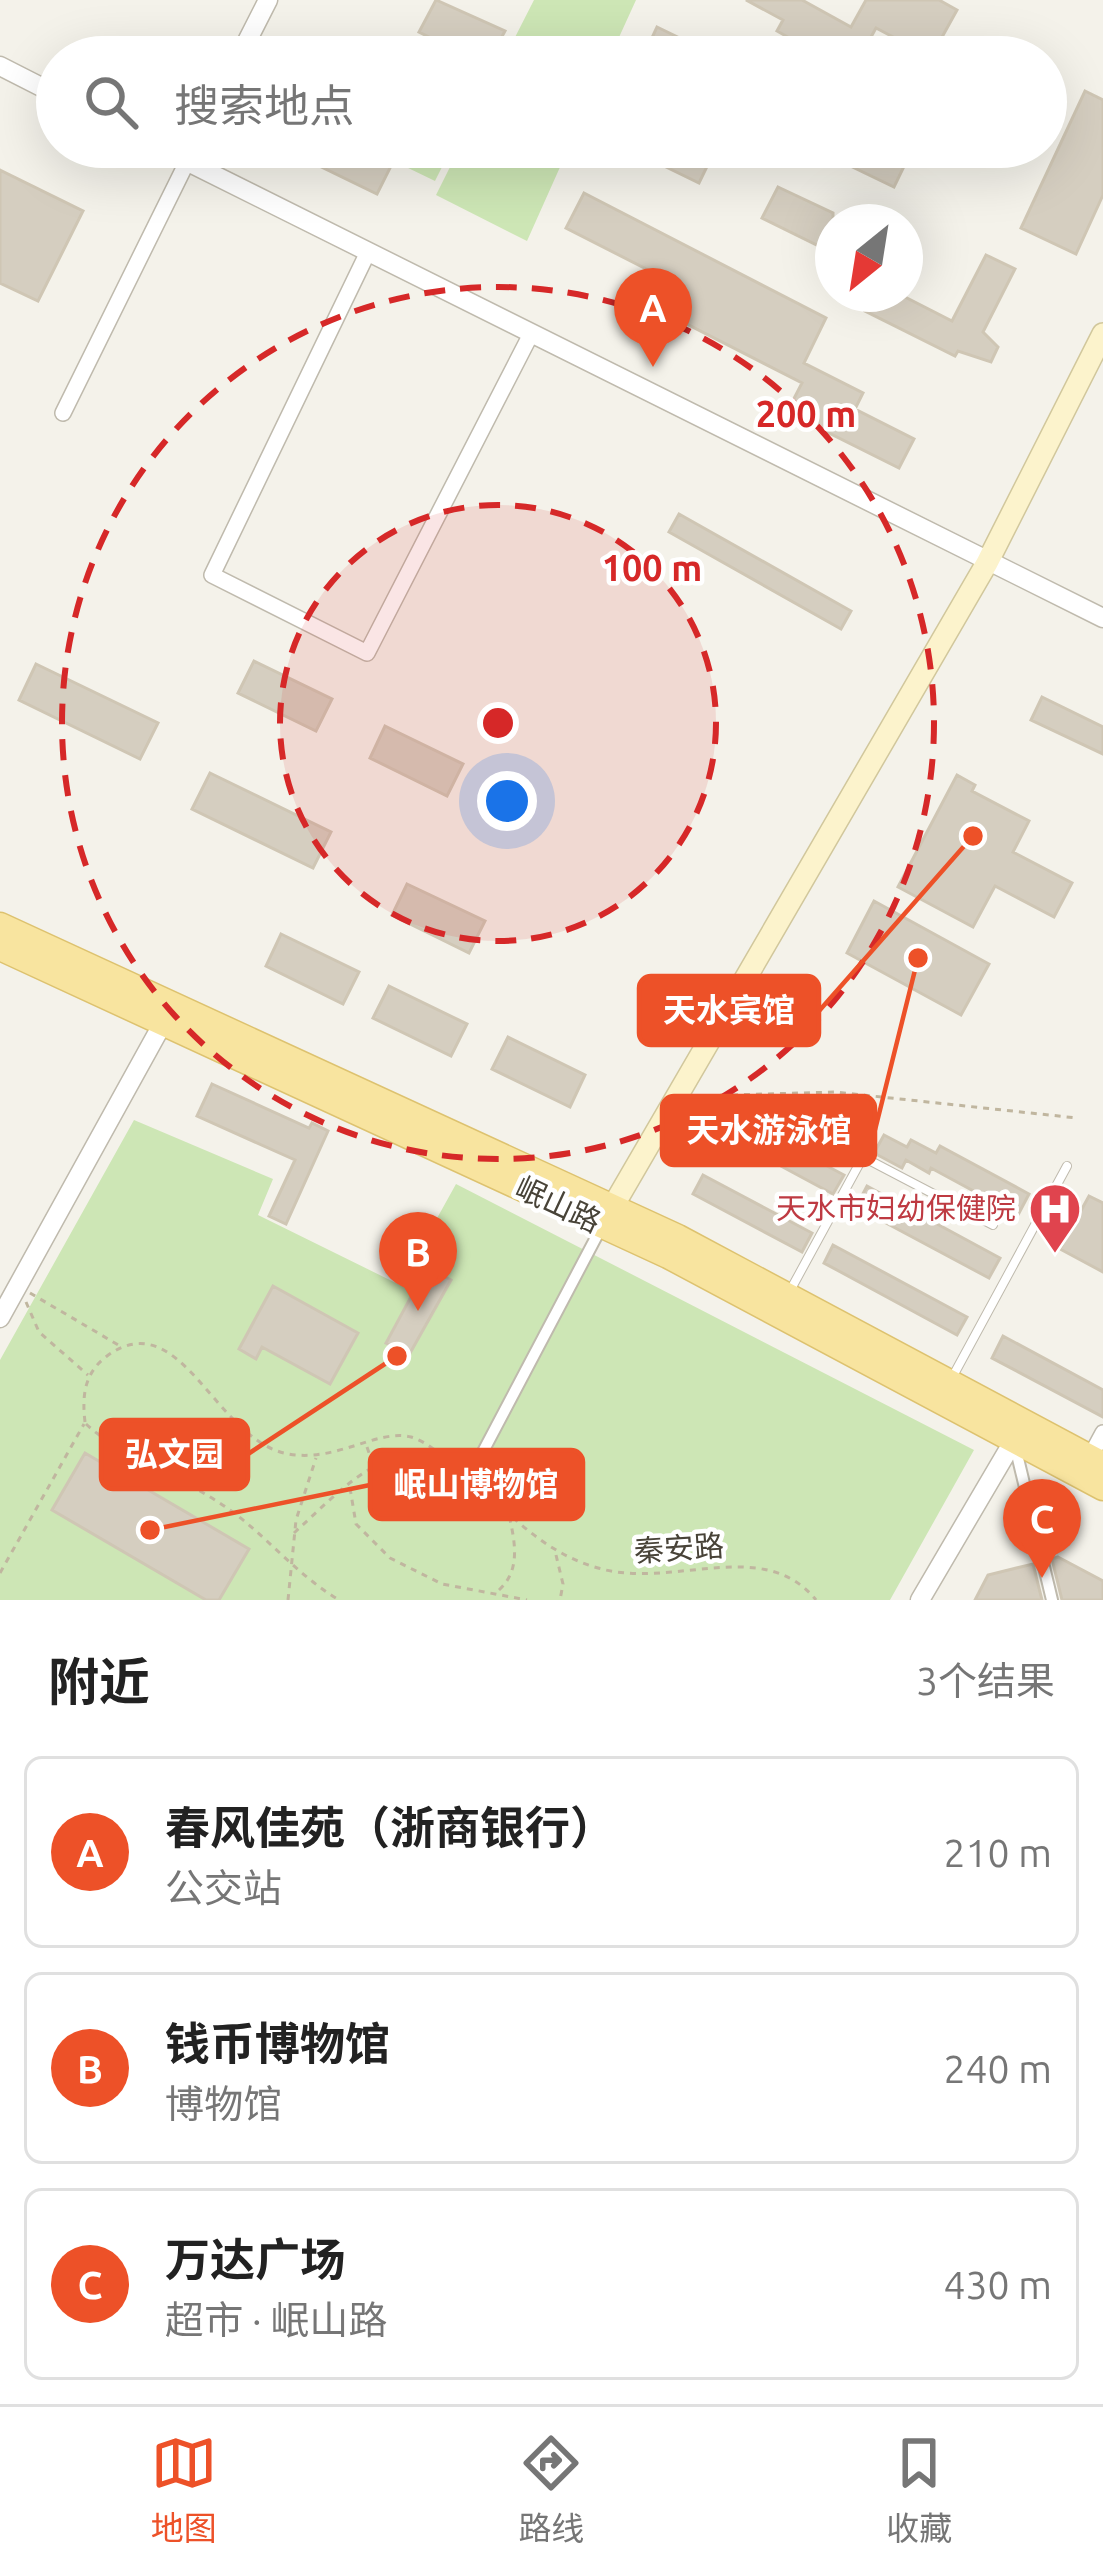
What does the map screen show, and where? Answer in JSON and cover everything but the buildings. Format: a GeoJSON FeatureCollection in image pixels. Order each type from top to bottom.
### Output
{"type":"FeatureCollection","features":[{"type":"Feature","properties":{"kind":"main road"},"geometry":{"type":"LineString","coordinates":[[608,1216],[987,563],[1103,334]]}},
{"type":"Feature","properties":{"kind":"main road","name":"岷山路"},"geometry":{"type":"LineString","coordinates":[[0,925],[168,1014],[788,1296],[1096,1461]]}},
{"type":"Feature","properties":{"kind":"main road","name":"岷山路"},"geometry":{"type":"LineString","coordinates":[[0,949],[168,1014]]}},
{"type":"Feature","properties":{"kind":"main road","name":"岷山路"},"geometry":{"type":"LineString","coordinates":[[608,1216],[1103,1488]]}},
{"type":"Feature","properties":{"kind":"street"},"geometry":{"type":"LineString","coordinates":[[250,36],[268,0]]}},
{"type":"Feature","properties":{"kind":"street"},"geometry":{"type":"LineString","coordinates":[[0,66],[36,84]]}},
{"type":"Feature","properties":{"kind":"street"},"geometry":{"type":"LineString","coordinates":[[63,412],[184,168]]}},
{"type":"Feature","properties":{"kind":"street"},"geometry":{"type":"LineString","coordinates":[[216,168],[368,252],[1103,618]]}},
{"type":"Feature","properties":{"kind":"street"},"geometry":{"type":"LineString","coordinates":[[368,252],[212,574],[367,653],[530,334]]}},
{"type":"Feature","properties":{"kind":"street"},"geometry":{"type":"LineString","coordinates":[[0,1318],[168,1014]]}},
{"type":"Feature","properties":{"kind":"street"},"geometry":{"type":"LineString","coordinates":[[458,1499],[608,1216]]}},
{"type":"Feature","properties":{"kind":"street"},"geometry":{"type":"LineString","coordinates":[[1096,1461],[1103,1433]]}},
{"type":"Feature","properties":{"kind":"street"},"geometry":{"type":"LineString","coordinates":[[920,1600],[1013,1440]]}},
{"type":"Feature","properties":{"kind":"street"},"geometry":{"type":"LineString","coordinates":[[1013,1440],[1052,1600]]}},
{"type":"Feature","properties":{"kind":"lane"},"geometry":{"type":"LineString","coordinates":[[788,1296],[863,1157],[993,1225]]}},
{"type":"Feature","properties":{"kind":"lane"},"geometry":{"type":"LineString","coordinates":[[950,1382],[1067,1166]]}},
{"type":"Feature","properties":{"kind":"path"},"geometry":{"type":"LineString","coordinates":[[676,1097],[835,1092],[1077,1118]]}},
{"type":"Feature","properties":{"kind":"path"},"geometry":{"type":"LineString","coordinates":[[18,1286],[39,1332],[89,1376]]}},
{"type":"Feature","properties":{"kind":"path","name":"秦安路"},"geometry":{"type":"LineString","coordinates":[[18,1286],[122,1348],[143,1345],[174,1354],[250,1438],[289,1454],[317,1457],[398,1435],[435,1451],[556,1551],[598,1568],[638,1576],[761,1566],[788,1575],[816,1600]]}},
{"type":"Feature","properties":{"kind":"path"},"geometry":{"type":"LineString","coordinates":[[0,1573],[85,1422],[82,1397],[89,1376],[122,1348]]}},
{"type":"Feature","properties":{"kind":"path"},"geometry":{"type":"LineString","coordinates":[[85,1422],[103,1439],[216,1500],[291,1568],[339,1600]]}},
{"type":"Feature","properties":{"kind":"path"},"geometry":{"type":"LineString","coordinates":[[367,1445],[373,1464]]}},
{"type":"Feature","properties":{"kind":"path"},"geometry":{"type":"LineString","coordinates":[[294,1533],[373,1464],[399,1454],[435,1451]]}},
{"type":"Feature","properties":{"kind":"path"},"geometry":{"type":"LineString","coordinates":[[288,1600],[294,1533],[317,1457]]}},
{"type":"Feature","properties":{"kind":"path"},"geometry":{"type":"LineString","coordinates":[[350,1488],[356,1525],[390,1558],[442,1584],[482,1593],[499,1590],[527,1600]]}},
{"type":"Feature","properties":{"kind":"path"},"geometry":{"type":"LineString","coordinates":[[499,1590],[508,1582],[514,1558],[508,1514]]}},
{"type":"Feature","properties":{"kind":"path"},"geometry":{"type":"LineString","coordinates":[[556,1551],[563,1584],[560,1600]]}},
{"type":"Feature","properties":{"kind":"green space"},"geometry":{"type":"Polygon","coordinates":[[[534,0],[636,0],[620,36],[516,36],[534,0]]]}},
{"type":"Feature","properties":{"kind":"green space"},"geometry":{"type":"Polygon","coordinates":[[[408,168],[442,168],[435,181],[408,168]]]}},
{"type":"Feature","properties":{"kind":"green space"},"geometry":{"type":"Polygon","coordinates":[[[450,168],[560,168],[527,241],[436,195],[450,168]]]}},
{"type":"Feature","properties":{"kind":"green space"},"geometry":{"type":"Polygon","coordinates":[[[134,1120],[273,1179],[258,1215],[400,1285],[456,1184],[974,1450],[890,1600],[0,1600],[0,1360],[134,1120]]]}},
{"type":"Feature","properties":{"kind":"place","name":"春风佳苑（浙商银行）"},"geometry":{"type":"Point","coordinates":[653,367]}},
{"type":"Feature","properties":{"kind":"place","name":"天水宾馆"},"geometry":{"type":"Point","coordinates":[973,836]}},
{"type":"Feature","properties":{"kind":"place","name":"天水游泳馆"},"geometry":{"type":"Point","coordinates":[918,958]}},
{"type":"Feature","properties":{"kind":"place","name":"天水市妇幼保健院"},"geometry":{"type":"Point","coordinates":[1055,1255]}},
{"type":"Feature","properties":{"kind":"place","name":"钱币博物馆"},"geometry":{"type":"Point","coordinates":[418,1311]}},
{"type":"Feature","properties":{"kind":"place","name":"弘文园"},"geometry":{"type":"Point","coordinates":[397,1356]}},
{"type":"Feature","properties":{"kind":"place","name":"岷山博物馆"},"geometry":{"type":"Point","coordinates":[150,1530]}},
{"type":"Feature","properties":{"kind":"place","name":"万达广场"},"geometry":{"type":"Point","coordinates":[1042,1578]}}]}
